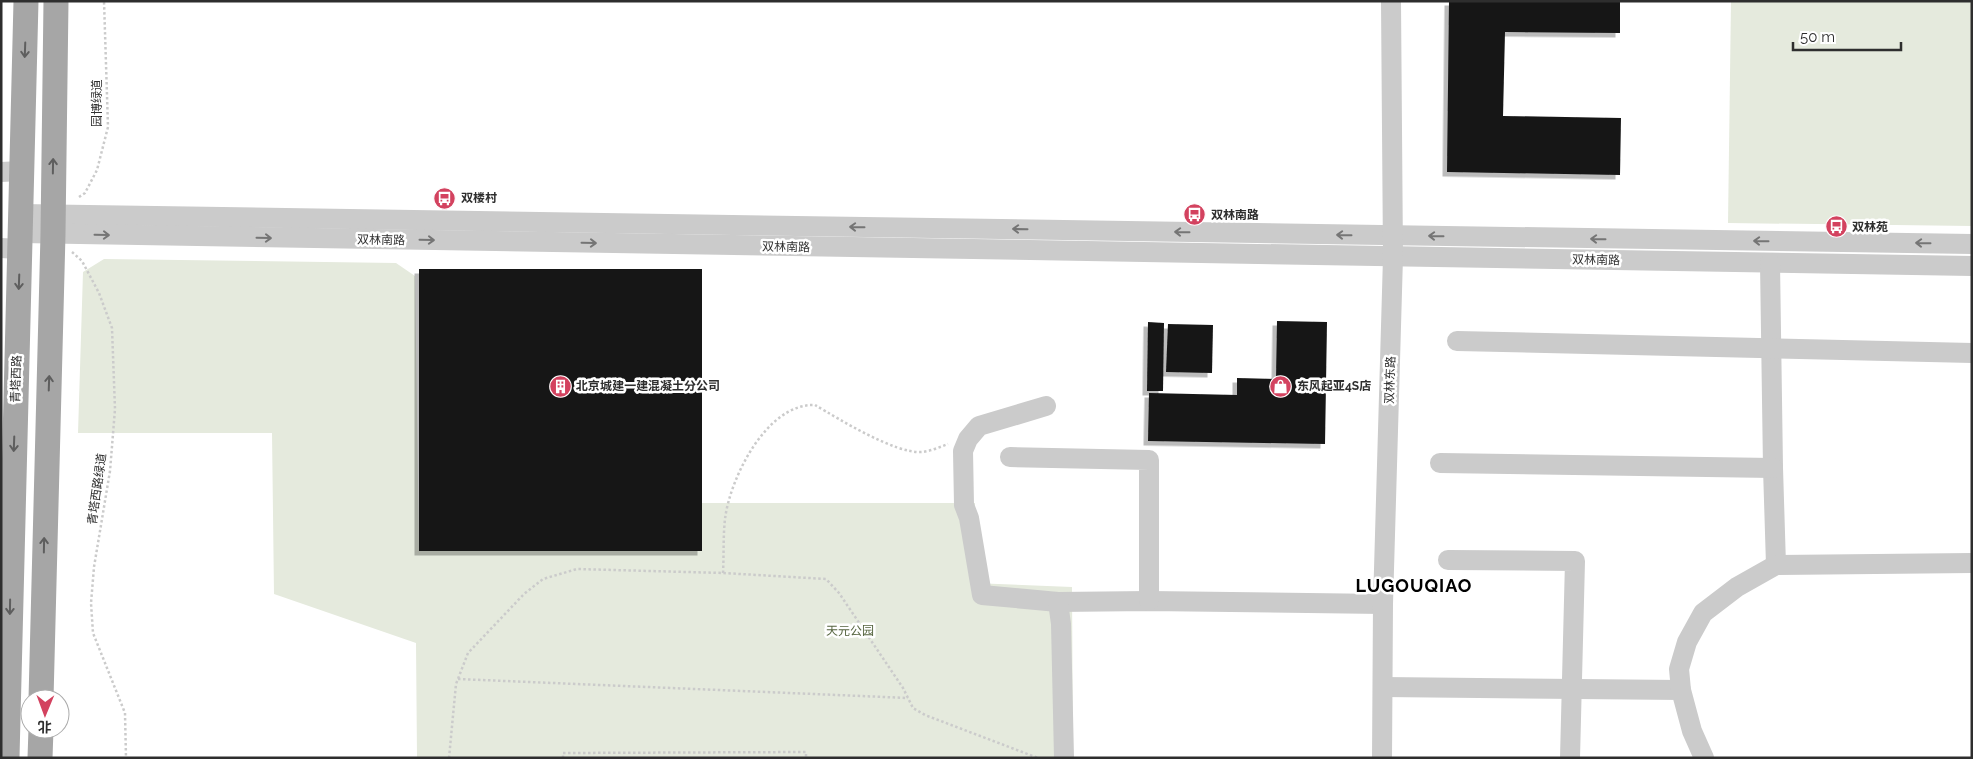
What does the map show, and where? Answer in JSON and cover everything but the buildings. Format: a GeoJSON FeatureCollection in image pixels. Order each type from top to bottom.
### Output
{"type":"FeatureCollection","features":[{"type":"Feature","properties":{"kind":"main road","name":"青塔西路"},"geometry":{"type":"LineString","coordinates":[[7,758],[6,555],[13,496],[16,236],[11,172],[26,1]]}},
{"type":"Feature","properties":{"kind":"main road"},"geometry":{"type":"LineString","coordinates":[[41,689],[53,224],[56,1]]}},
{"type":"Feature","properties":{"kind":"main road"},"geometry":{"type":"LineString","coordinates":[[13,496],[46,496]]}},
{"type":"Feature","properties":{"kind":"main road"},"geometry":{"type":"LineString","coordinates":[[40,739],[40,758]]}},
{"type":"Feature","properties":{"kind":"street","name":"双林东路"},"geometry":{"type":"LineString","coordinates":[[1382,758],[1383,604],[1393,257],[1391,1]]}},
{"type":"Feature","properties":{"kind":"street","name":"双林南路"},"geometry":{"type":"LineString","coordinates":[[53,224],[1393,257],[1972,266]]}},
{"type":"Feature","properties":{"kind":"street","name":"双林南路"},"geometry":{"type":"LineString","coordinates":[[16,236],[53,224],[1393,236],[1972,244]]}},
{"type":"Feature","properties":{"kind":"street"},"geometry":{"type":"LineString","coordinates":[[1770,262],[1772,468],[1776,565]]}},
{"type":"Feature","properties":{"kind":"street"},"geometry":{"type":"LineString","coordinates":[[1457,341],[1972,353]]}},
{"type":"Feature","properties":{"kind":"street"},"geometry":{"type":"LineString","coordinates":[[1046,406],[979,426],[968,439],[963,451],[964,505],[969,518],[982,595],[1058,602],[1149,601],[1383,604]]}},
{"type":"Feature","properties":{"kind":"street"},"geometry":{"type":"LineString","coordinates":[[1010,457],[1149,460],[1149,601]]}},
{"type":"Feature","properties":{"kind":"street"},"geometry":{"type":"LineString","coordinates":[[1440,463],[1772,468]]}},
{"type":"Feature","properties":{"kind":"street"},"geometry":{"type":"LineString","coordinates":[[1448,560],[1575,561],[1570,758]]}},
{"type":"Feature","properties":{"kind":"street"},"geometry":{"type":"LineString","coordinates":[[1704,758],[1692,731],[1681,690],[1679,669],[1687,642],[1703,614],[1737,587],[1776,565],[1972,563]]}},
{"type":"Feature","properties":{"kind":"street"},"geometry":{"type":"LineString","coordinates":[[1058,602],[1061,624],[1064,758]]}},
{"type":"Feature","properties":{"kind":"street"},"geometry":{"type":"LineString","coordinates":[[1383,687],[1681,690]]}},
{"type":"Feature","properties":{"kind":"path","name":"园博绿道"},"geometry":{"type":"LineString","coordinates":[[77,199],[85,193],[97,170],[108,127],[104,1]]}},
{"type":"Feature","properties":{"kind":"path","name":"青塔西路绿道"},"geometry":{"type":"LineString","coordinates":[[53,224],[82,261],[99,293],[112,328],[115,409],[110,471],[94,567],[91,603],[93,633],[125,713],[126,758]]}},
{"type":"Feature","properties":{"kind":"path"},"geometry":{"type":"LineString","coordinates":[[723,573],[725,519],[731,492],[749,452],[769,425],[791,409],[804,404],[815,405],[882,440],[907,450],[921,452],[968,439]]}},
{"type":"Feature","properties":{"kind":"path"},"geometry":{"type":"LineString","coordinates":[[449,758],[456,684],[468,653],[524,594],[543,579],[578,569],[723,573],[826,579],[839,593],[903,688],[913,708],[925,715],[1038,758]]}},
{"type":"Feature","properties":{"kind":"path"},"geometry":{"type":"LineString","coordinates":[[458,679],[908,698]]}},
{"type":"Feature","properties":{"kind":"path"},"geometry":{"type":"LineString","coordinates":[[563,758],[563,753],[806,752],[806,758]]}},
{"type":"Feature","properties":{"kind":"green space"},"geometry":{"type":"Polygon","coordinates":[[[1731,1],[1972,1],[1972,226],[1728,223],[1731,1]]]}},
{"type":"Feature","properties":{"kind":"green space","name":"天元公园"},"geometry":{"type":"Polygon","coordinates":[[[104,259],[396,263],[415,276],[419,551],[701,551],[702,503],[975,503],[972,583],[1072,587],[1073,758],[417,758],[416,643],[274,594],[272,433],[78,433],[83,272],[104,259]]]}},
{"type":"Feature","properties":{"kind":"place","name":"双楼村"},"geometry":{"type":"Point","coordinates":[445,198]}},
{"type":"Feature","properties":{"kind":"place","name":"双林南路"},"geometry":{"type":"Point","coordinates":[1195,215]}},
{"type":"Feature","properties":{"kind":"place","name":"双林苑"},"geometry":{"type":"Point","coordinates":[1836,227]}},
{"type":"Feature","properties":{"kind":"place","name":"北京城建一建混凝土分公司"},"geometry":{"type":"Point","coordinates":[560,386]}},
{"type":"Feature","properties":{"kind":"place","name":"东风起亚4S店"},"geometry":{"type":"Point","coordinates":[1281,386]}},
{"type":"Feature","properties":{"kind":"district","name":"LUGOUQIAO"},"geometry":{"type":"Point","coordinates":[1414,586]}}]}
